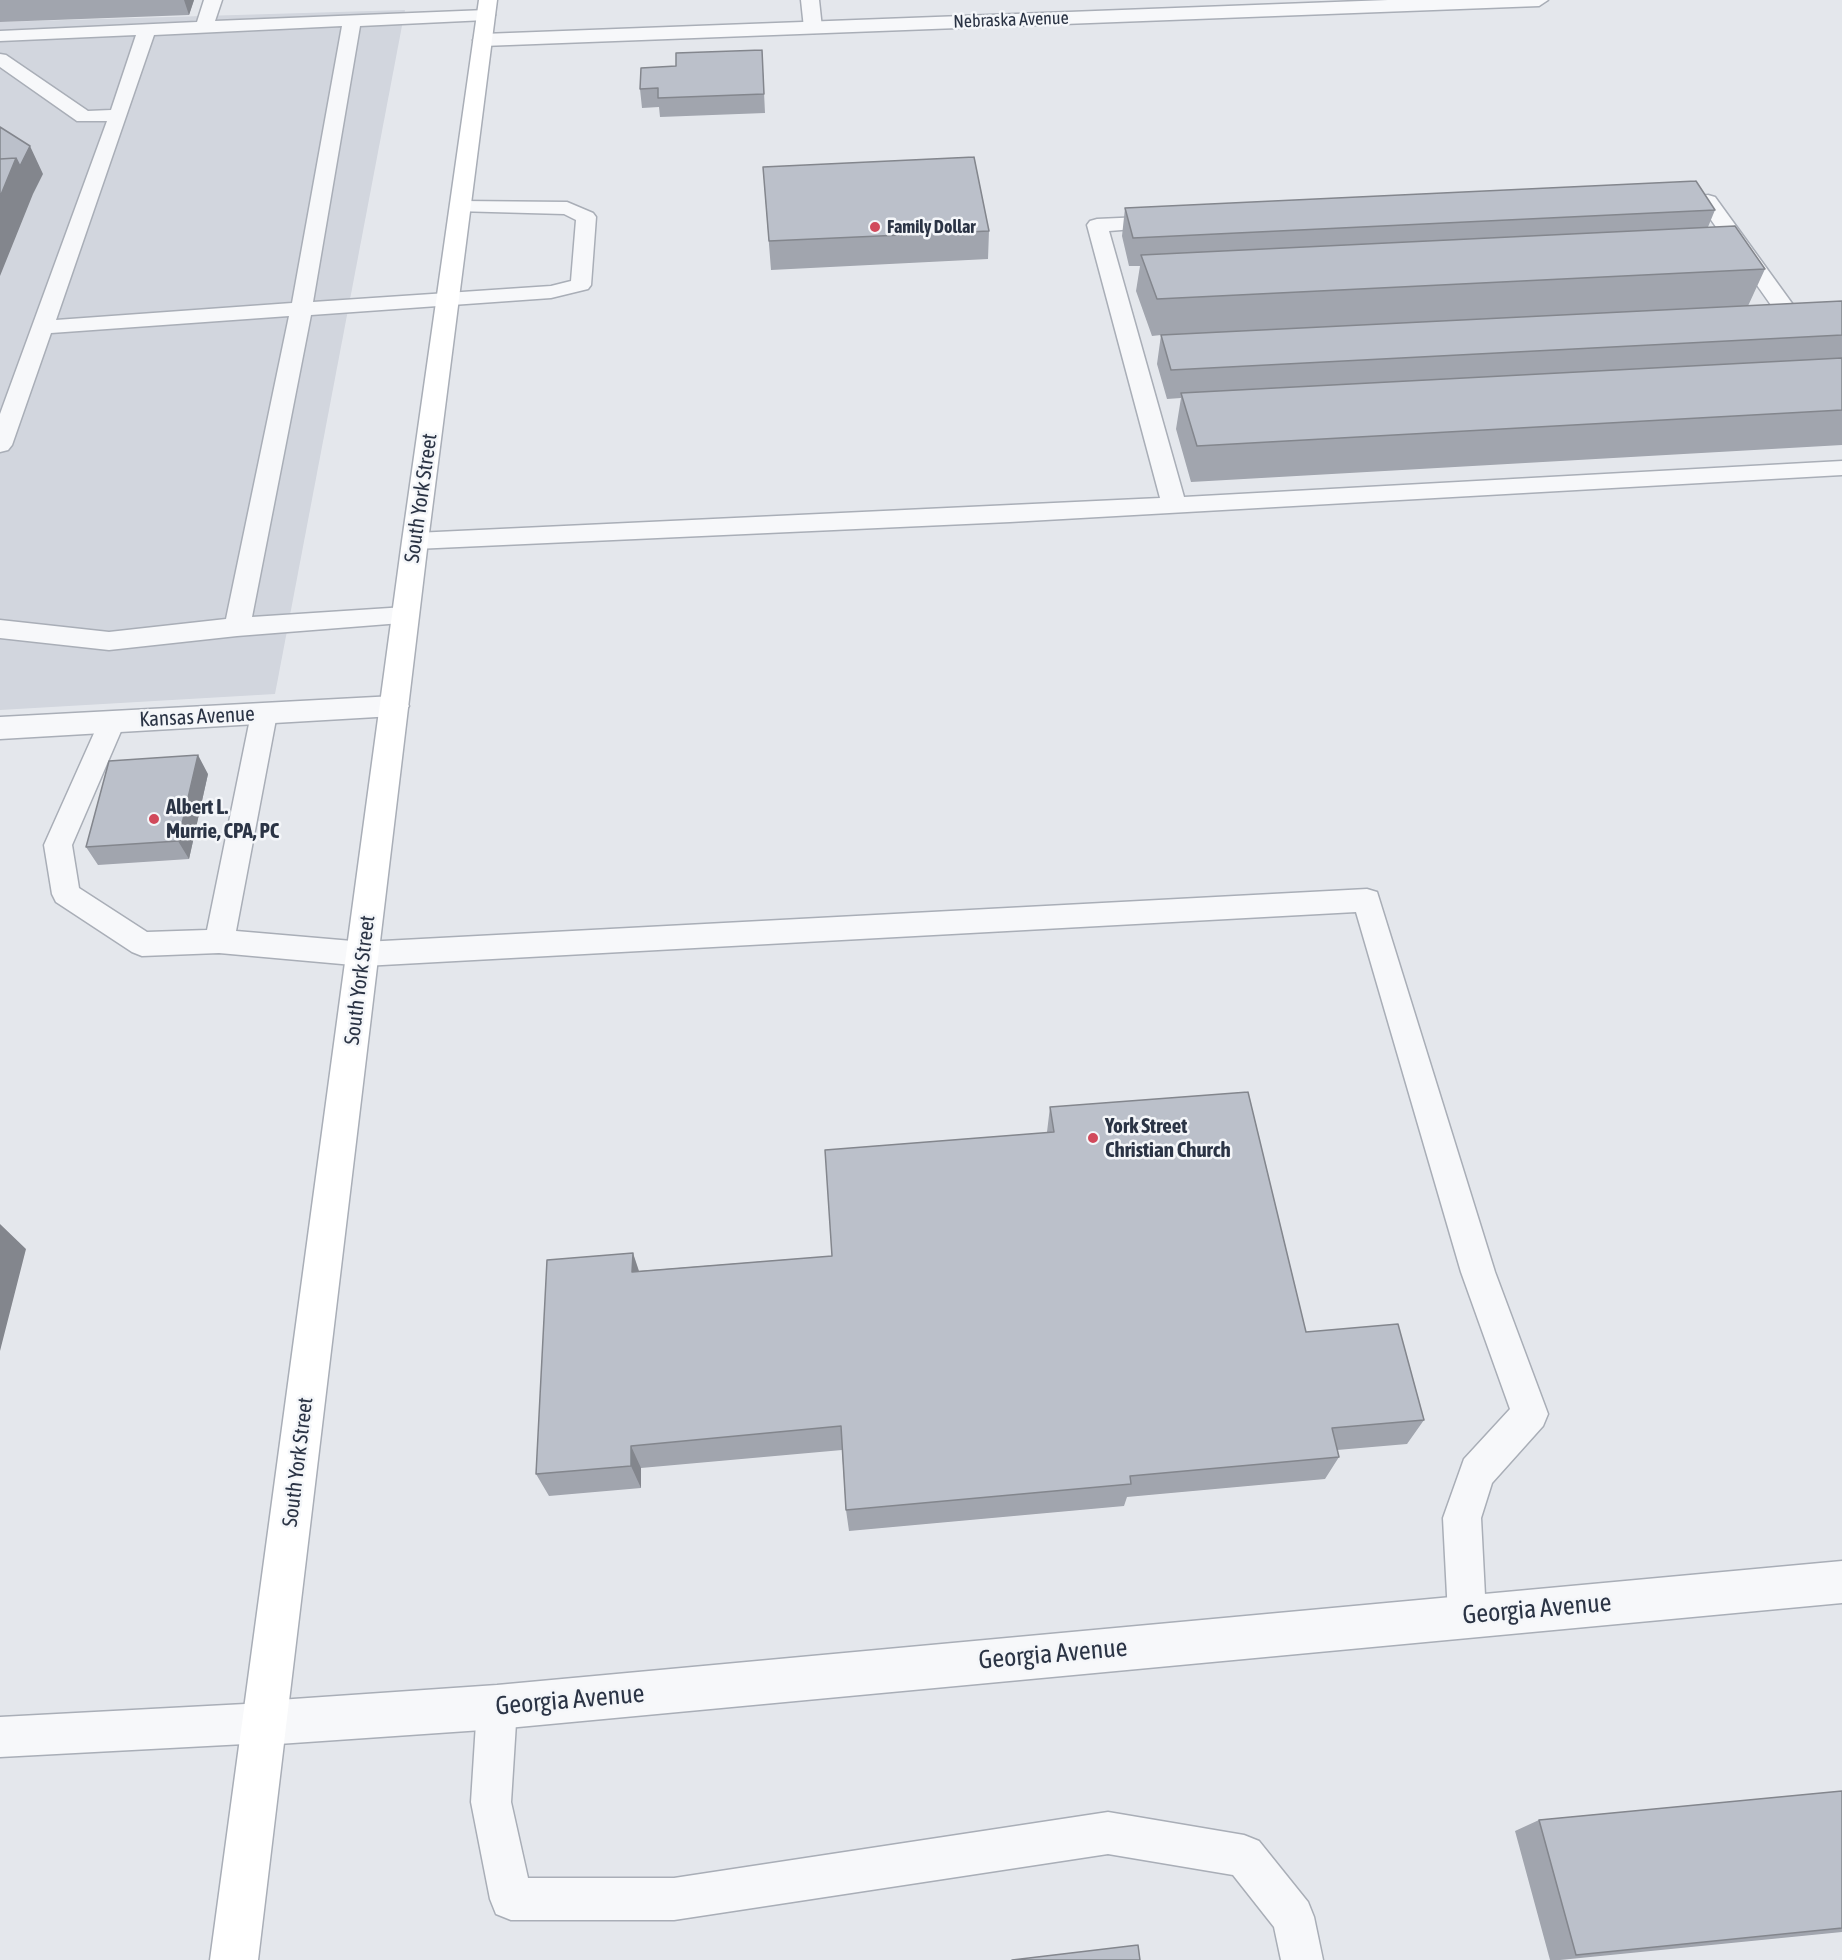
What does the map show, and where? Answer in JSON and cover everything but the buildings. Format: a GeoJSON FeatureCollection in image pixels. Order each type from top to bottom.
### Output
{"type":"FeatureCollection","features":[{"type":"Feature","properties":{"kind":"main road","name":"South York Street"},"geometry":{"type":"LineString","coordinates":[[234,1960],[364,954],[405,616],[486,18]]}},
{"type":"Feature","properties":{"kind":"street","name":"Nebraska Avenue"},"geometry":{"type":"LineString","coordinates":[[486,18],[813,28],[1539,0]]}},
{"type":"Feature","properties":{"kind":"street","name":"Kansas Avenue"},"geometry":{"type":"LineString","coordinates":[[0,728],[394,706]]}},
{"type":"Feature","properties":{"kind":"street","name":"Georgia Avenue"},"geometry":{"type":"LineString","coordinates":[[264,1723],[497,1707],[1467,1615],[1842,1582]]}},
{"type":"Feature","properties":{"kind":"lane"},"geometry":{"type":"LineString","coordinates":[[204,28],[213,0]]}},
{"type":"Feature","properties":{"kind":"lane"},"geometry":{"type":"LineString","coordinates":[[810,0],[813,28]]}},
{"type":"Feature","properties":{"kind":"lane"},"geometry":{"type":"LineString","coordinates":[[0,36],[352,20],[486,18]]}},
{"type":"Feature","properties":{"kind":"lane"},"geometry":{"type":"LineString","coordinates":[[237,627],[301,310],[352,20]]}},
{"type":"Feature","properties":{"kind":"lane"},"geometry":{"type":"LineString","coordinates":[[0,445],[44,327],[147,30]]}},
{"type":"Feature","properties":{"kind":"lane"},"geometry":{"type":"LineString","coordinates":[[0,59],[84,117],[119,115]]}},
{"type":"Feature","properties":{"kind":"lane"},"geometry":{"type":"LineString","coordinates":[[1660,202],[1708,201],[1794,320],[1842,318]]}},
{"type":"Feature","properties":{"kind":"lane"},"geometry":{"type":"LineString","coordinates":[[44,327],[551,292],[581,285],[586,217],[567,208],[462,207]]}},
{"type":"Feature","properties":{"kind":"lane"},"geometry":{"type":"LineString","coordinates":[[1174,505],[1097,225],[1181,222]]}},
{"type":"Feature","properties":{"kind":"lane"},"geometry":{"type":"LineString","coordinates":[[415,541],[1174,505],[1842,468]]}},
{"type":"Feature","properties":{"kind":"lane"},"geometry":{"type":"LineString","coordinates":[[0,629],[109,641],[237,627],[405,616]]}},
{"type":"Feature","properties":{"kind":"lane"},"geometry":{"type":"LineString","coordinates":[[219,941],[264,714]]}},
{"type":"Feature","properties":{"kind":"lane"},"geometry":{"type":"LineString","coordinates":[[112,722],[58,845],[66,894],[142,944],[219,941],[364,954],[1367,900],[1478,1272],[1530,1414],[1477,1472],[1462,1518],[1467,1615]]}},
{"type":"Feature","properties":{"kind":"lane"},"geometry":{"type":"LineString","coordinates":[[497,1707],[491,1802],[511,1899],[674,1899],[1108,1833],[1244,1857],[1293,1917],[1302,1960]]}},
{"type":"Feature","properties":{"kind":"lane"},"geometry":{"type":"LineString","coordinates":[[0,1737],[264,1723]]}},
{"type":"Feature","properties":{"kind":"shaded area"},"geometry":{"type":"Polygon","coordinates":[[[405,10],[275,694],[0,710],[0,22],[405,10]]]}},
{"type":"Feature","properties":{"kind":"place","name":"Family Dollar"},"geometry":{"type":"Point","coordinates":[875,227]}},
{"type":"Feature","properties":{"kind":"place","name":"Albert L. Murrie, CPA, PC"},"geometry":{"type":"Point","coordinates":[154,819]}},
{"type":"Feature","properties":{"kind":"place","name":"York Street Christian Church"},"geometry":{"type":"Point","coordinates":[1093,1138]}}]}
